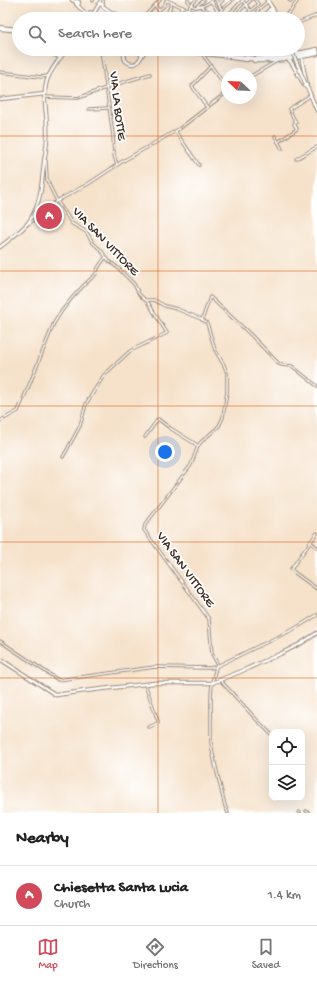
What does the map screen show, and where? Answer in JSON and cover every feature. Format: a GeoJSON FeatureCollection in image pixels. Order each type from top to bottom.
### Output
{"type":"FeatureCollection","features":[{"type":"Feature","properties":{"kind":"highway"},"geometry":{"type":"LineString","coordinates":[[0,29],[12,30]]}},
{"type":"Feature","properties":{"kind":"highway"},"geometry":{"type":"LineString","coordinates":[[305,54],[317,51]]}},
{"type":"Feature","properties":{"kind":"highway"},"geometry":{"type":"LineString","coordinates":[[305,53],[317,51]]}},
{"type":"Feature","properties":{"kind":"highway"},"geometry":{"type":"LineString","coordinates":[[230,56],[256,59],[288,58],[296,56]]}},
{"type":"Feature","properties":{"kind":"highway"},"geometry":{"type":"LineString","coordinates":[[246,56],[291,56]]}},
{"type":"Feature","properties":{"kind":"street"},"geometry":{"type":"LineString","coordinates":[[72,0],[78,2],[86,12]]}},
{"type":"Feature","properties":{"kind":"street"},"geometry":{"type":"LineString","coordinates":[[149,12],[160,0]]}},
{"type":"Feature","properties":{"kind":"street"},"geometry":{"type":"LineString","coordinates":[[155,5],[159,10],[168,0],[192,12]]}},
{"type":"Feature","properties":{"kind":"street"},"geometry":{"type":"LineString","coordinates":[[188,0],[194,7],[201,6],[212,1],[218,12],[233,0]]}},
{"type":"Feature","properties":{"kind":"street"},"geometry":{"type":"LineString","coordinates":[[186,12],[196,0]]}},
{"type":"Feature","properties":{"kind":"street"},"geometry":{"type":"LineString","coordinates":[[196,7],[204,0]]}},
{"type":"Feature","properties":{"kind":"street"},"geometry":{"type":"LineString","coordinates":[[216,0],[222,10]]}},
{"type":"Feature","properties":{"kind":"street"},"geometry":{"type":"LineString","coordinates":[[219,4],[223,0]]}},
{"type":"Feature","properties":{"kind":"street"},"geometry":{"type":"LineString","coordinates":[[230,12],[242,0],[250,10],[258,4],[255,0]]}},
{"type":"Feature","properties":{"kind":"street"},"geometry":{"type":"LineString","coordinates":[[238,12],[251,0]]}},
{"type":"Feature","properties":{"kind":"street"},"geometry":{"type":"LineString","coordinates":[[290,12],[298,0]]}},
{"type":"Feature","properties":{"kind":"street"},"geometry":{"type":"LineString","coordinates":[[258,12],[268,1],[272,10],[269,12]]}},
{"type":"Feature","properties":{"kind":"street"},"geometry":{"type":"LineString","coordinates":[[94,12],[101,3],[113,12]]}},
{"type":"Feature","properties":{"kind":"street"},"geometry":{"type":"LineString","coordinates":[[172,3],[169,10],[174,12]]}},
{"type":"Feature","properties":{"kind":"street"},"geometry":{"type":"LineString","coordinates":[[201,6],[210,12]]}},
{"type":"Feature","properties":{"kind":"street"},"geometry":{"type":"LineString","coordinates":[[180,12],[182,7]]}},
{"type":"Feature","properties":{"kind":"street"},"geometry":{"type":"LineString","coordinates":[[305,20],[317,15]]}},
{"type":"Feature","properties":{"kind":"street"},"geometry":{"type":"LineString","coordinates":[[305,51],[317,51]]}},
{"type":"Feature","properties":{"kind":"street"},"geometry":{"type":"LineString","coordinates":[[212,56],[257,61],[290,60],[301,59],[317,51]]}},
{"type":"Feature","properties":{"kind":"street"},"geometry":{"type":"LineString","coordinates":[[0,247],[28,223],[35,212],[38,203],[48,132],[44,95],[47,80],[60,58],[56,56]]}},
{"type":"Feature","properties":{"kind":"street","name":"VIA LA BOTTE"},"geometry":{"type":"LineString","coordinates":[[102,56],[116,165]]}},
{"type":"Feature","properties":{"kind":"street"},"geometry":{"type":"LineString","coordinates":[[125,56],[125,59],[134,64],[140,60],[141,56]]}},
{"type":"Feature","properties":{"kind":"street"},"geometry":{"type":"LineString","coordinates":[[204,56],[221,80]]}},
{"type":"Feature","properties":{"kind":"street"},"geometry":{"type":"LineString","coordinates":[[294,56],[317,111]]}},
{"type":"Feature","properties":{"kind":"street"},"geometry":{"type":"LineString","coordinates":[[301,59],[308,89]]}},
{"type":"Feature","properties":{"kind":"street"},"geometry":{"type":"LineString","coordinates":[[257,73],[279,60]]}},
{"type":"Feature","properties":{"kind":"street"},"geometry":{"type":"LineString","coordinates":[[290,60],[308,89]]}},
{"type":"Feature","properties":{"kind":"street"},"geometry":{"type":"LineString","coordinates":[[207,107],[192,86],[211,66]]}},
{"type":"Feature","properties":{"kind":"street"},"geometry":{"type":"LineString","coordinates":[[0,72],[41,77],[49,76]]}},
{"type":"Feature","properties":{"kind":"street"},"geometry":{"type":"LineString","coordinates":[[0,99],[44,95],[78,98],[150,74]]}},
{"type":"Feature","properties":{"kind":"street"},"geometry":{"type":"LineString","coordinates":[[41,77],[47,80]]}},
{"type":"Feature","properties":{"kind":"street"},"geometry":{"type":"LineString","coordinates":[[28,223],[30,223],[57,201],[179,129],[221,96]]}},
{"type":"Feature","properties":{"kind":"street"},"geometry":{"type":"LineString","coordinates":[[278,142],[297,129],[294,124],[296,123],[289,109],[311,96]]}},
{"type":"Feature","properties":{"kind":"street"},"geometry":{"type":"LineString","coordinates":[[89,109],[108,108]]}},
{"type":"Feature","properties":{"kind":"street"},"geometry":{"type":"LineString","coordinates":[[175,131],[199,165]]}},
{"type":"Feature","properties":{"kind":"street"},"geometry":{"type":"LineString","coordinates":[[275,136],[282,149]]}},
{"type":"Feature","properties":{"kind":"street"},"geometry":{"type":"LineString","coordinates":[[296,159],[317,147]]}},
{"type":"Feature","properties":{"kind":"street","name":"VIA SAN VITTORE"},"geometry":{"type":"LineString","coordinates":[[45,160],[47,180],[57,201],[71,223],[85,230],[93,243],[109,261],[134,284],[139,294],[151,306],[167,333],[138,348],[130,350],[104,375],[86,404],[80,426],[63,456]]}},
{"type":"Feature","properties":{"kind":"street"},"geometry":{"type":"LineString","coordinates":[[44,212],[48,215]]}},
{"type":"Feature","properties":{"kind":"street"},"geometry":{"type":"LineString","coordinates":[[0,421],[18,411],[54,323],[67,303],[96,274],[96,270],[106,257]]}},
{"type":"Feature","properties":{"kind":"street"},"geometry":{"type":"LineString","coordinates":[[145,300],[154,300],[165,306],[178,309],[202,320],[210,297],[251,335],[279,364],[292,366],[317,386]]}},
{"type":"Feature","properties":{"kind":"street","name":"VIA SAN VITTORE"},"geometry":{"type":"LineString","coordinates":[[202,320],[207,324],[215,350],[224,364],[227,373],[223,417],[219,426],[198,446],[191,465],[145,525],[144,530],[210,619],[212,654],[217,666]]}},
{"type":"Feature","properties":{"kind":"street"},"geometry":{"type":"LineString","coordinates":[[145,437],[158,419],[198,446]]}},
{"type":"Feature","properties":{"kind":"street"},"geometry":{"type":"LineString","coordinates":[[317,533],[291,569],[317,588]]}},
{"type":"Feature","properties":{"kind":"street"},"geometry":{"type":"LineString","coordinates":[[310,542],[317,547]]}},
{"type":"Feature","properties":{"kind":"street"},"geometry":{"type":"LineString","coordinates":[[0,641],[58,680],[155,667],[210,668],[296,628],[317,615]]}},
{"type":"Feature","properties":{"kind":"street"},"geometry":{"type":"LineString","coordinates":[[0,659],[56,695],[85,690],[145,684],[212,683],[242,672],[300,644],[317,633]]}},
{"type":"Feature","properties":{"kind":"street"},"geometry":{"type":"LineString","coordinates":[[217,666],[212,683],[211,695],[211,742],[212,755],[228,813]]}},
{"type":"Feature","properties":{"kind":"street"},"geometry":{"type":"LineString","coordinates":[[220,680],[269,732]]}},
{"type":"Feature","properties":{"kind":"street"},"geometry":{"type":"LineString","coordinates":[[145,684],[158,721],[158,723],[149,727]]}},
{"type":"Feature","properties":{"kind":"place","name":"Chiesetta Santa Lucia"},"geometry":{"type":"Point","coordinates":[49,216]}}]}
